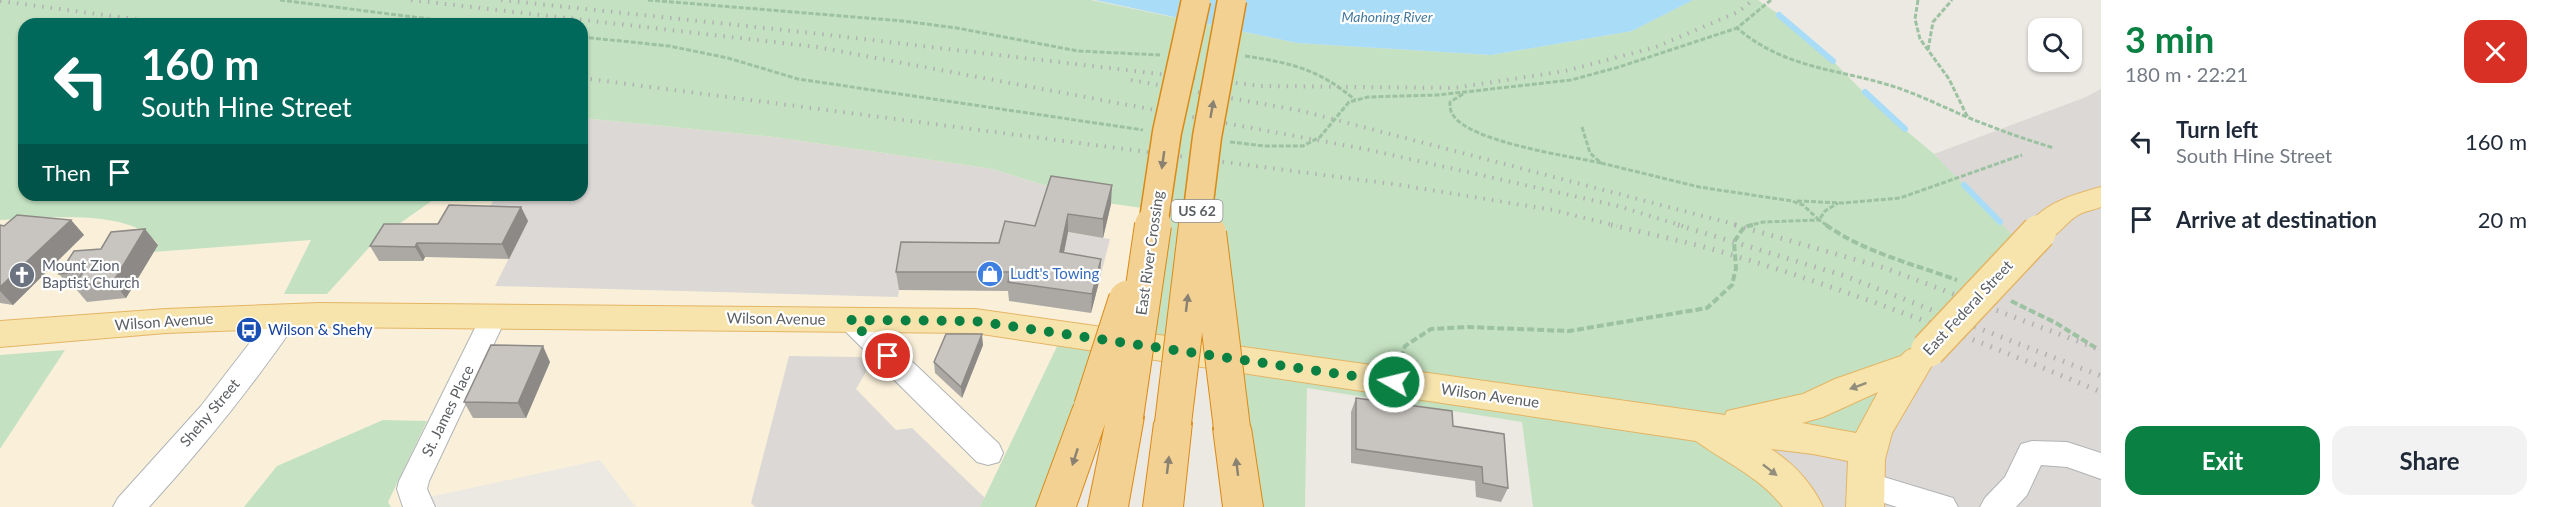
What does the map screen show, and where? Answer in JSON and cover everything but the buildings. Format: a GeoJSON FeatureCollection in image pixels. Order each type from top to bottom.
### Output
{"type":"FeatureCollection","features":[{"type":"Feature","properties":{"kind":"highway","name":"East River Crossing"},"geometry":{"type":"LineString","coordinates":[[1108,412],[1155,215],[1167,132],[1196,0]]}},
{"type":"Feature","properties":{"kind":"highway","name":"US 62"},"geometry":{"type":"LineString","coordinates":[[1162,507],[1201,179],[1232,0]]}},
{"type":"Feature","properties":{"kind":"highway"},"geometry":{"type":"LineString","coordinates":[[1201,179],[1242,507]]}},
{"type":"Feature","properties":{"kind":"highway"},"geometry":{"type":"LineString","coordinates":[[1056,507],[1108,412]]}},
{"type":"Feature","properties":{"kind":"highway"},"geometry":{"type":"LineString","coordinates":[[1108,412],[1108,507]]}},
{"type":"Feature","properties":{"kind":"main road","name":"East Federal Street"},"geometry":{"type":"LineString","coordinates":[[1865,480],[1877,423],[1920,358],[2039,232],[2068,207],[2101,197]]}},
{"type":"Feature","properties":{"kind":"main road","name":"Wilson Avenue"},"geometry":{"type":"LineString","coordinates":[[0,334],[166,321],[286,315],[975,321],[1703,427],[1813,440],[1865,480]]}},
{"type":"Feature","properties":{"kind":"main road"},"geometry":{"type":"LineString","coordinates":[[1703,427],[1802,409],[1920,358]]}},
{"type":"Feature","properties":{"kind":"main road"},"geometry":{"type":"LineString","coordinates":[[1703,427],[1768,468],[1785,483],[1804,507]]}},
{"type":"Feature","properties":{"kind":"street","name":"Shehy Street"},"geometry":{"type":"LineString","coordinates":[[129,507],[159,475],[261,353],[286,315]]}},
{"type":"Feature","properties":{"kind":"street","name":"St. James Place"},"geometry":{"type":"LineString","coordinates":[[419,507],[412,489],[414,481],[494,316]]}},
{"type":"Feature","properties":{"kind":"street"},"geometry":{"type":"LineString","coordinates":[[850,320],[988,453]]}},
{"type":"Feature","properties":{"kind":"street"},"geometry":{"type":"LineString","coordinates":[[1996,507],[2016,486],[2031,453],[2050,451],[2088,460],[2101,466]]}},
{"type":"Feature","properties":{"kind":"street"},"geometry":{"type":"LineString","coordinates":[[1865,480],[1942,507]]}},
{"type":"Feature","properties":{"kind":"path"},"geometry":{"type":"LineString","coordinates":[[280,0],[421,18]]}},
{"type":"Feature","properties":{"kind":"path"},"geometry":{"type":"LineString","coordinates":[[648,0],[772,12],[852,15],[940,25],[1076,51],[1161,55]]}},
{"type":"Feature","properties":{"kind":"path"},"geometry":{"type":"LineString","coordinates":[[1771,0],[1740,23],[1737,28],[1745,36],[1794,62],[1905,90],[2013,136],[2054,148]]}},
{"type":"Feature","properties":{"kind":"path"},"geometry":{"type":"LineString","coordinates":[[1918,0],[1916,19],[1919,34],[1928,52],[1953,87],[1968,118]]}},
{"type":"Feature","properties":{"kind":"path"},"geometry":{"type":"LineString","coordinates":[[1928,52],[1930,24],[1942,8],[1953,0]]}},
{"type":"Feature","properties":{"kind":"path"},"geometry":{"type":"LineString","coordinates":[[1236,55],[1287,62],[1315,70],[1336,82],[1356,100]]}},
{"type":"Feature","properties":{"kind":"path"},"geometry":{"type":"LineString","coordinates":[[1470,92],[1450,102],[1454,118],[1498,140],[1699,187],[1792,201],[1838,203],[1874,202],[1900,198],[2022,154]]}},
{"type":"Feature","properties":{"kind":"path"},"geometry":{"type":"LineString","coordinates":[[1582,127],[1590,153],[1602,163]]}},
{"type":"Feature","properties":{"kind":"path"},"geometry":{"type":"LineString","coordinates":[[1792,201],[1803,205],[1839,234],[1874,250],[1959,280]]}},
{"type":"Feature","properties":{"kind":"path"},"geometry":{"type":"LineString","coordinates":[[1819,220],[1825,211],[1838,203]]}},
{"type":"Feature","properties":{"kind":"path"},"geometry":{"type":"LineString","coordinates":[[1394,382],[1405,346],[1431,329],[1468,327],[1569,331],[1707,308],[1732,285],[1736,268],[1734,242],[1744,227],[1763,222],[1819,220]]}},
{"type":"Feature","properties":{"kind":"path"},"geometry":{"type":"LineString","coordinates":[[2008,300],[2056,323],[2096,348]]}},
{"type":"Feature","properties":{"kind":"shaded area"},"geometry":{"type":"Polygon","coordinates":[[[588,79],[1164,155],[1136,344],[1063,334],[980,507],[636,507],[600,460],[415,500],[404,507],[0,507],[0,192],[18,194],[18,201],[588,201],[588,79]]]}},
{"type":"Feature","properties":{"kind":"shaded area"},"geometry":{"type":"Polygon","coordinates":[[[2101,89],[2101,507],[1804,507],[1703,427],[1988,210],[1934,154],[2086,97],[2101,89]]]}},
{"type":"Feature","properties":{"kind":"shaded area"},"geometry":{"type":"Polygon","coordinates":[[[588,119],[774,137],[993,169],[1053,188],[1041,228],[1110,239],[1100,278],[1000,262],[903,260],[898,297],[495,286],[527,222],[483,221],[493,201],[588,201],[588,119]]]}},
{"type":"Feature","properties":{"kind":"shaded area"},"geometry":{"type":"Polygon","coordinates":[[[789,356],[860,357],[869,367],[856,389],[896,430],[912,428],[985,498],[980,507],[755,507],[751,503],[789,356]]]}},
{"type":"Feature","properties":{"kind":"green space"},"geometry":{"type":"Polygon","coordinates":[[[0,0],[1091,0],[1297,43],[1491,55],[1632,31],[1693,0],[1758,0],[1784,18],[1833,61],[1879,108],[1934,154],[2025,248],[1913,366],[1867,450],[1705,427],[1804,507],[1533,507],[1522,422],[1307,388],[1305,507],[1243,507],[1224,357],[1136,344],[1056,507],[980,507],[1063,334],[1112,345],[1156,210],[1051,195],[1053,188],[993,169],[774,137],[588,119],[588,18],[18,18],[18,201],[432,201],[375,241],[327,294],[284,294],[311,240],[153,252],[158,244],[145,232],[127,224],[107,220],[61,217],[0,220],[0,0]]]}},
{"type":"Feature","properties":{"kind":"green space"},"geometry":{"type":"Polygon","coordinates":[[[65,350],[0,449],[0,355],[65,350]]]}},
{"type":"Feature","properties":{"kind":"green space"},"geometry":{"type":"Polygon","coordinates":[[[383,420],[427,421],[388,502],[391,507],[244,507],[277,466],[383,420]]]}},
{"type":"Feature","properties":{"kind":"water","name":"Mahoning River"},"geometry":{"type":"Polygon","coordinates":[[[1095,0],[1693,0],[1632,31],[1491,55],[1297,43],[1095,0]]]}},
{"type":"Feature","properties":{"kind":"waterway"},"geometry":{"type":"LineString","coordinates":[[1779,15],[1833,61]]}},
{"type":"Feature","properties":{"kind":"waterway"},"geometry":{"type":"LineString","coordinates":[[1865,92],[1905,129]]}},
{"type":"Feature","properties":{"kind":"waterway"},"geometry":{"type":"LineString","coordinates":[[1964,185],[2000,222]]}},
{"type":"Feature","properties":{"kind":"railway"},"geometry":{"type":"LineString","coordinates":[[411,0],[566,18]]}},
{"type":"Feature","properties":{"kind":"railway"},"geometry":{"type":"LineString","coordinates":[[501,0],[812,33],[1261,86],[1454,88],[1565,71],[1656,47],[1738,12],[1753,0]]}},
{"type":"Feature","properties":{"kind":"railway"},"geometry":{"type":"LineString","coordinates":[[0,1],[127,18]]}},
{"type":"Feature","properties":{"kind":"railway"},"geometry":{"type":"LineString","coordinates":[[588,20],[817,47],[1370,150],[1618,206],[1683,226]]}},
{"type":"Feature","properties":{"kind":"railway"},"geometry":{"type":"LineString","coordinates":[[588,79],[1400,185],[1553,210],[1617,226]]}},
{"type":"Feature","properties":{"kind":"railway"},"geometry":{"type":"LineString","coordinates":[[1131,80],[1302,111],[1741,226]]}},
{"type":"Feature","properties":{"kind":"railway"},"geometry":{"type":"LineString","coordinates":[[1611,225],[1723,252],[1831,287],[1967,337],[2101,392]]}},
{"type":"Feature","properties":{"kind":"railway"},"geometry":{"type":"LineString","coordinates":[[1678,225],[1845,276],[2101,376]]}},
{"type":"Feature","properties":{"kind":"railway"},"geometry":{"type":"LineString","coordinates":[[1735,225],[1885,268],[2101,350]]}},
{"type":"Feature","properties":{"kind":"place","name":"Ludt's Towing"},"geometry":{"type":"Point","coordinates":[990,274]}},
{"type":"Feature","properties":{"kind":"place","name":"Mount Zion Baptist Church"},"geometry":{"type":"Point","coordinates":[22,275]}},
{"type":"Feature","properties":{"kind":"place","name":"Wilson & Shehy"},"geometry":{"type":"Point","coordinates":[249,330]}},
{"type":"Feature","properties":{"kind":"route"},"geometry":{"type":"LineString","coordinates":[[888,356],[850,320],[975,321],[1394,382]]}}]}
